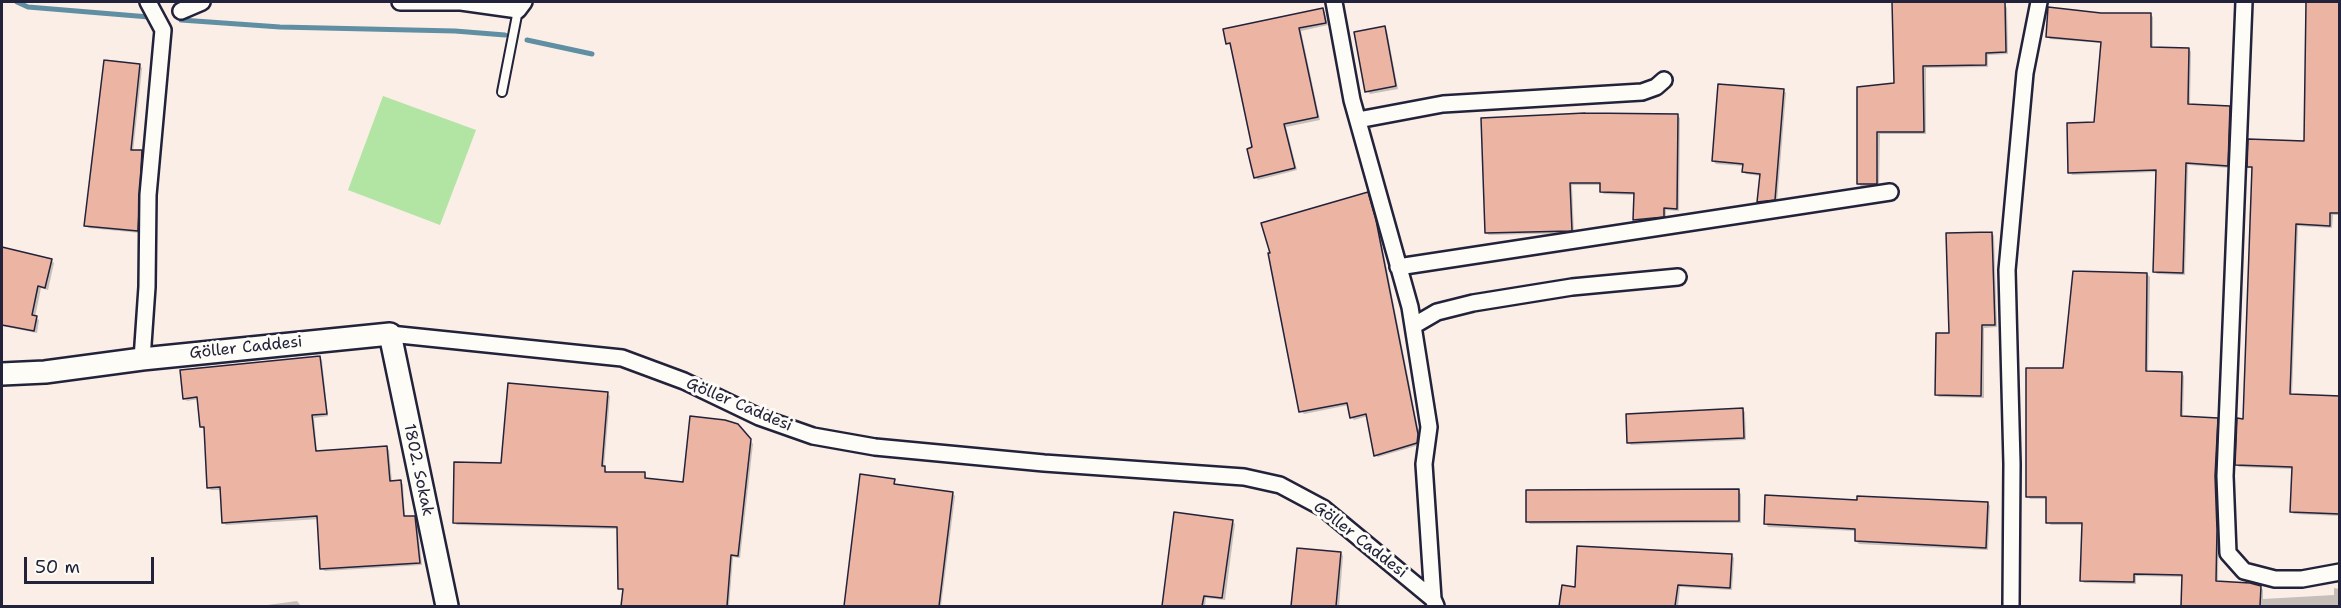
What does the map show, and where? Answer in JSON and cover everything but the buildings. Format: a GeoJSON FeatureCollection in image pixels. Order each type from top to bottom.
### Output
{"type":"FeatureCollection","features":[{"type":"Feature","properties":{"kind":"street"},"geometry":{"type":"LineString","coordinates":[[142,359],[147,287],[148,195],[163,30],[147,2]]}},
{"type":"Feature","properties":{"kind":"street"},"geometry":{"type":"LineString","coordinates":[[181,10],[202,2]]}},
{"type":"Feature","properties":{"kind":"street"},"geometry":{"type":"LineString","coordinates":[[400,2],[461,2],[521,6]]}},
{"type":"Feature","properties":{"kind":"street"},"geometry":{"type":"LineString","coordinates":[[1334,2],[1358,120],[1413,327],[1429,427],[1424,464],[1435,603]]}},
{"type":"Feature","properties":{"kind":"street"},"geometry":{"type":"LineString","coordinates":[[2011,606],[2012,464],[2007,270],[2025,73],[2039,2]]}},
{"type":"Feature","properties":{"kind":"street"},"geometry":{"type":"LineString","coordinates":[[2244,2],[2225,476],[2228,553],[2244,571],[2275,579],[2302,579],[2340,572]]}},
{"type":"Feature","properties":{"kind":"street"},"geometry":{"type":"LineString","coordinates":[[1358,120],[1443,104],[1642,92],[1656,87],[1664,80]]}},
{"type":"Feature","properties":{"kind":"street"},"geometry":{"type":"LineString","coordinates":[[1398,267],[1890,192]]}},
{"type":"Feature","properties":{"kind":"street"},"geometry":{"type":"LineString","coordinates":[[1413,327],[1437,312],[1473,303],[1572,287],[1678,277]]}},
{"type":"Feature","properties":{"kind":"street","name":"Göller Caddesi"},"geometry":{"type":"LineString","coordinates":[[2,374],[45,372],[142,359],[390,334],[622,358],[684,381],[759,417],[813,435],[875,447],[1044,463],[1244,477],[1280,484],[1323,508],[1435,603]]}},
{"type":"Feature","properties":{"kind":"street","name":"1802. Sokak"},"geometry":{"type":"LineString","coordinates":[[390,334],[447,606]]}},
{"type":"Feature","properties":{"kind":"lane"},"geometry":{"type":"LineString","coordinates":[[502,92],[521,6]]}},
{"type":"Feature","properties":{"kind":"green space"},"geometry":{"type":"Polygon","coordinates":[[[383,96],[476,130],[440,225],[348,190],[383,96]]]}},
{"type":"Feature","properties":{"kind":"waterway"},"geometry":{"type":"LineString","coordinates":[[17,2],[28,7],[149,17]]}},
{"type":"Feature","properties":{"kind":"waterway"},"geometry":{"type":"LineString","coordinates":[[181,20],[280,27],[455,31],[505,35]]}},
{"type":"Feature","properties":{"kind":"waterway"},"geometry":{"type":"LineString","coordinates":[[527,40],[592,54]]}}]}
